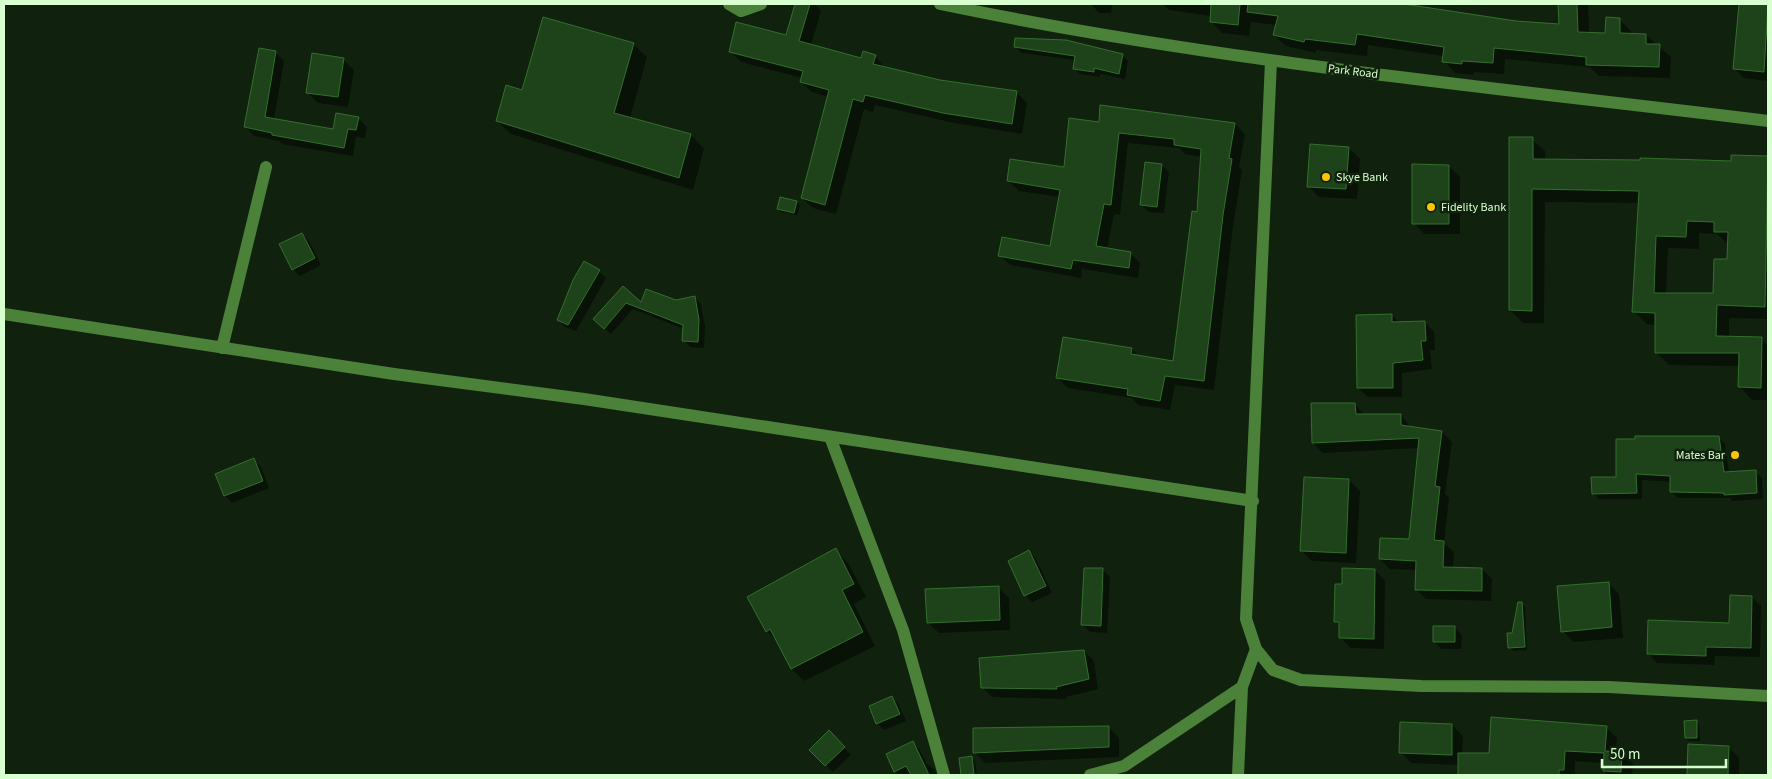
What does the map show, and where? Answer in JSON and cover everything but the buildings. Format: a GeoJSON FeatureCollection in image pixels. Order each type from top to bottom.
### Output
{"type":"FeatureCollection","features":[{"type":"Feature","properties":{"kind":"street"},"geometry":{"type":"LineString","coordinates":[[729,4],[741,11],[761,4]]}},
{"type":"Feature","properties":{"kind":"street","name":"Park Road"},"geometry":{"type":"LineString","coordinates":[[940,4],[1026,22],[1271,61],[1768,121]]}},
{"type":"Feature","properties":{"kind":"street"},"geometry":{"type":"LineString","coordinates":[[1271,61],[1253,501],[1246,619],[1256,649],[1273,670],[1301,680],[1421,686],[1609,687],[1768,696]]}},
{"type":"Feature","properties":{"kind":"street"},"geometry":{"type":"LineString","coordinates":[[222,348],[266,167]]}},
{"type":"Feature","properties":{"kind":"street"},"geometry":{"type":"LineString","coordinates":[[4,314],[1253,501]]}},
{"type":"Feature","properties":{"kind":"street"},"geometry":{"type":"LineString","coordinates":[[830,437],[903,630],[944,775]]}},
{"type":"Feature","properties":{"kind":"street"},"geometry":{"type":"LineString","coordinates":[[1238,775],[1242,687],[1256,649]]}},
{"type":"Feature","properties":{"kind":"street"},"geometry":{"type":"LineString","coordinates":[[1090,775],[1124,766],[1242,687]]}},
{"type":"Feature","properties":{"kind":"place","name":"Skye Bank"},"geometry":{"type":"Point","coordinates":[1326,177]}},
{"type":"Feature","properties":{"kind":"place","name":"Fidelity Bank"},"geometry":{"type":"Point","coordinates":[1431,207]}},
{"type":"Feature","properties":{"kind":"place","name":"Mates Bar"},"geometry":{"type":"Point","coordinates":[1735,455]}}]}
